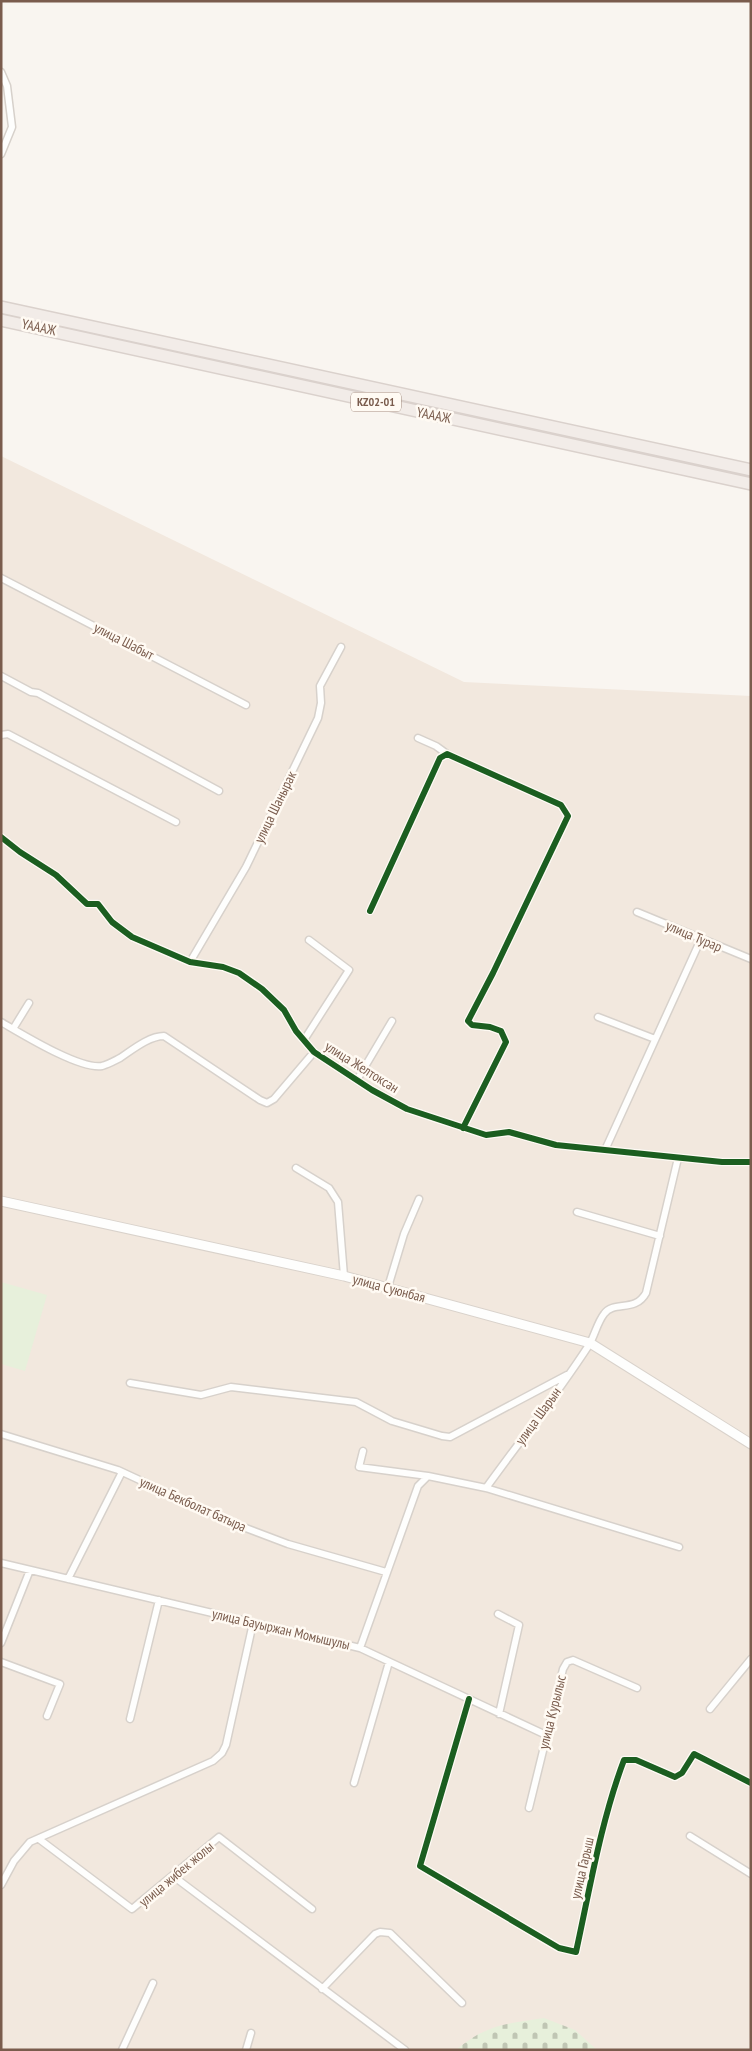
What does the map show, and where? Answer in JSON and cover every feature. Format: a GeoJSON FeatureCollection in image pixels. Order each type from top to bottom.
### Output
{"type":"FeatureCollection","features":[{"type":"Feature","properties":{"kind":"highway","name":"ҮАААЖ"},"geometry":{"type":"LineString","coordinates":[[1,308],[751,470]]}},
{"type":"Feature","properties":{"kind":"highway","name":"ҮАААЖ"},"geometry":{"type":"LineString","coordinates":[[1,320],[751,484]]}},
{"type":"Feature","properties":{"kind":"main road","name":"улица Суюнбая"},"geometry":{"type":"LineString","coordinates":[[1,1201],[344,1276],[590,1343],[751,1444]]}},
{"type":"Feature","properties":{"kind":"street"},"geometry":{"type":"LineString","coordinates":[[1,72],[7,86],[12,127],[1,154]]}},
{"type":"Feature","properties":{"kind":"street","name":"улица Шабыт"},"geometry":{"type":"LineString","coordinates":[[1,578],[246,705]]}},
{"type":"Feature","properties":{"kind":"street","name":"улица Шанырак"},"geometry":{"type":"LineString","coordinates":[[190,962],[246,867],[318,718],[322,703],[320,686],[341,647]]}},
{"type":"Feature","properties":{"kind":"street"},"geometry":{"type":"LineString","coordinates":[[1,676],[31,692],[38,693],[219,791]]}},
{"type":"Feature","properties":{"kind":"street"},"geometry":{"type":"LineString","coordinates":[[1,736],[8,734],[176,822]]}},
{"type":"Feature","properties":{"kind":"street"},"geometry":{"type":"LineString","coordinates":[[418,738],[436,746],[446,754],[561,805],[568,816],[468,1021],[472,1025],[490,1027],[501,1031],[506,1042],[464,1128]]}},
{"type":"Feature","properties":{"kind":"street"},"geometry":{"type":"LineString","coordinates":[[370,911],[440,758],[446,754]]}},
{"type":"Feature","properties":{"kind":"street","name":"улица Желтоксан"},"geometry":{"type":"LineString","coordinates":[[1,837],[20,852],[56,875],[87,904],[98,904],[112,922],[132,936],[190,962],[223,967],[239,973],[262,989],[284,1010],[296,1031],[314,1052],[407,1109],[486,1135],[509,1132],[556,1145],[722,1162],[751,1162]]}},
{"type":"Feature","properties":{"kind":"street","name":"улица Турар"},"geometry":{"type":"LineString","coordinates":[[637,912],[751,959]]}},
{"type":"Feature","properties":{"kind":"street"},"geometry":{"type":"LineString","coordinates":[[605,1150],[701,939]]}},
{"type":"Feature","properties":{"kind":"street"},"geometry":{"type":"LineString","coordinates":[[304,1040],[349,970],[308,940]]}},
{"type":"Feature","properties":{"kind":"street"},"geometry":{"type":"LineString","coordinates":[[13,1029],[29,1003]]}},
{"type":"Feature","properties":{"kind":"street"},"geometry":{"type":"LineString","coordinates":[[598,1017],[655,1039]]}},
{"type":"Feature","properties":{"kind":"street"},"geometry":{"type":"LineString","coordinates":[[357,1080],[392,1021]]}},
{"type":"Feature","properties":{"kind":"street"},"geometry":{"type":"LineString","coordinates":[[2,1024],[45,1048],[90,1065],[101,1066],[112,1062],[152,1038],[164,1036],[260,1100],[267,1102],[274,1099],[314,1052]]}},
{"type":"Feature","properties":{"kind":"street"},"geometry":{"type":"LineString","coordinates":[[577,1212],[660,1236],[678,1158]]}},
{"type":"Feature","properties":{"kind":"street"},"geometry":{"type":"LineString","coordinates":[[296,1168],[329,1188],[338,1202],[344,1276]]}},
{"type":"Feature","properties":{"kind":"street"},"geometry":{"type":"LineString","coordinates":[[388,1287],[404,1234],[419,1199]]}},
{"type":"Feature","properties":{"kind":"street","name":"улица Шарын"},"geometry":{"type":"LineString","coordinates":[[486,1488],[590,1343],[604,1314],[609,1309],[637,1304],[643,1299],[660,1236]]}},
{"type":"Feature","properties":{"kind":"street"},"geometry":{"type":"LineString","coordinates":[[130,1383],[201,1395],[231,1387],[356,1402],[392,1421],[450,1437],[567,1375]]}},
{"type":"Feature","properties":{"kind":"street","name":"улица Бекболат батыра"},"geometry":{"type":"LineString","coordinates":[[1,1434],[122,1472],[230,1522],[288,1544],[386,1572]]}},
{"type":"Feature","properties":{"kind":"street"},"geometry":{"type":"LineString","coordinates":[[362,1451],[359,1467],[428,1476],[486,1488],[679,1547]]}},
{"type":"Feature","properties":{"kind":"street"},"geometry":{"type":"LineString","coordinates":[[68,1579],[122,1472]]}},
{"type":"Feature","properties":{"kind":"street"},"geometry":{"type":"LineString","coordinates":[[360,1648],[418,1486],[428,1476]]}},
{"type":"Feature","properties":{"kind":"street","name":"улица Бауыржан Момышулы"},"geometry":{"type":"LineString","coordinates":[[1,1563],[360,1648],[546,1735]]}},
{"type":"Feature","properties":{"kind":"street"},"geometry":{"type":"LineString","coordinates":[[1,1643],[30,1570]]}},
{"type":"Feature","properties":{"kind":"street"},"geometry":{"type":"LineString","coordinates":[[130,1719],[159,1600]]}},
{"type":"Feature","properties":{"kind":"street"},"geometry":{"type":"LineString","coordinates":[[498,1614],[519,1626],[500,1714]]}},
{"type":"Feature","properties":{"kind":"street"},"geometry":{"type":"LineString","coordinates":[[1,1885],[14,1860],[30,1842],[213,1761],[222,1753],[226,1745],[253,1623]]}},
{"type":"Feature","properties":{"kind":"street"},"geometry":{"type":"LineString","coordinates":[[710,1709],[751,1659]]}},
{"type":"Feature","properties":{"kind":"street","name":"улица Курылыс"},"geometry":{"type":"LineString","coordinates":[[530,1808],[546,1735],[563,1669],[567,1662],[573,1660],[637,1688]]}},
{"type":"Feature","properties":{"kind":"street"},"geometry":{"type":"LineString","coordinates":[[1,1662],[60,1684],[47,1716]]}},
{"type":"Feature","properties":{"kind":"street"},"geometry":{"type":"LineString","coordinates":[[354,1783],[389,1662]]}},
{"type":"Feature","properties":{"kind":"street","name":"улица Гарыш"},"geometry":{"type":"LineString","coordinates":[[469,1699],[420,1866],[559,1948],[576,1952],[601,1839],[615,1784],[624,1760],[636,1760],[675,1777],[682,1773],[694,1754],[751,1783]]}},
{"type":"Feature","properties":{"kind":"street"},"geometry":{"type":"LineString","coordinates":[[690,1836],[751,1874]]}},
{"type":"Feature","properties":{"kind":"street","name":"улица жибек жолы"},"geometry":{"type":"LineString","coordinates":[[39,1839],[132,1909],[219,1837],[312,1909]]}},
{"type":"Feature","properties":{"kind":"street"},"geometry":{"type":"LineString","coordinates":[[173,1876],[405,2050]]}},
{"type":"Feature","properties":{"kind":"street"},"geometry":{"type":"LineString","coordinates":[[322,1989],[375,1934],[390,1932],[462,2003]]}},
{"type":"Feature","properties":{"kind":"street"},"geometry":{"type":"LineString","coordinates":[[122,2050],[153,1983]]}},
{"type":"Feature","properties":{"kind":"street"},"geometry":{"type":"LineString","coordinates":[[246,2050],[251,2033]]}},
{"type":"Feature","properties":{"kind":"shaded area"},"geometry":{"type":"Polygon","coordinates":[[[1,456],[464,682],[751,696],[751,2050],[1,2050],[1,456]]]}},
{"type":"Feature","properties":{"kind":"green space"},"geometry":{"type":"Polygon","coordinates":[[[1,1282],[47,1295],[25,1371],[1,1364],[1,1282]]]}},
{"type":"Feature","properties":{"kind":"green space"},"geometry":{"type":"Polygon","coordinates":[[[544,2018],[575,2030],[597,2050],[456,2050],[477,2035],[497,2026],[544,2018]]]}},
{"type":"Feature","properties":{"kind":"cycle path"},"geometry":{"type":"LineString","coordinates":[[370,911],[440,758],[447,754],[561,805],[568,816],[468,1021],[472,1025],[490,1027],[501,1031],[506,1042],[463,1128]]}},
{"type":"Feature","properties":{"kind":"cycle path"},"geometry":{"type":"LineString","coordinates":[[1,837],[20,852],[56,875],[87,904],[98,904],[112,922],[132,937],[190,962],[223,967],[239,973],[262,989],[284,1010],[296,1031],[314,1052],[372,1090],[407,1109],[486,1135],[509,1132],[556,1145],[722,1162],[751,1162]]}},
{"type":"Feature","properties":{"kind":"cycle path"},"geometry":{"type":"LineString","coordinates":[[469,1699],[420,1866],[559,1948],[576,1952],[602,1831],[624,1760],[636,1760],[675,1777],[682,1773],[694,1754],[751,1783]]}}]}
